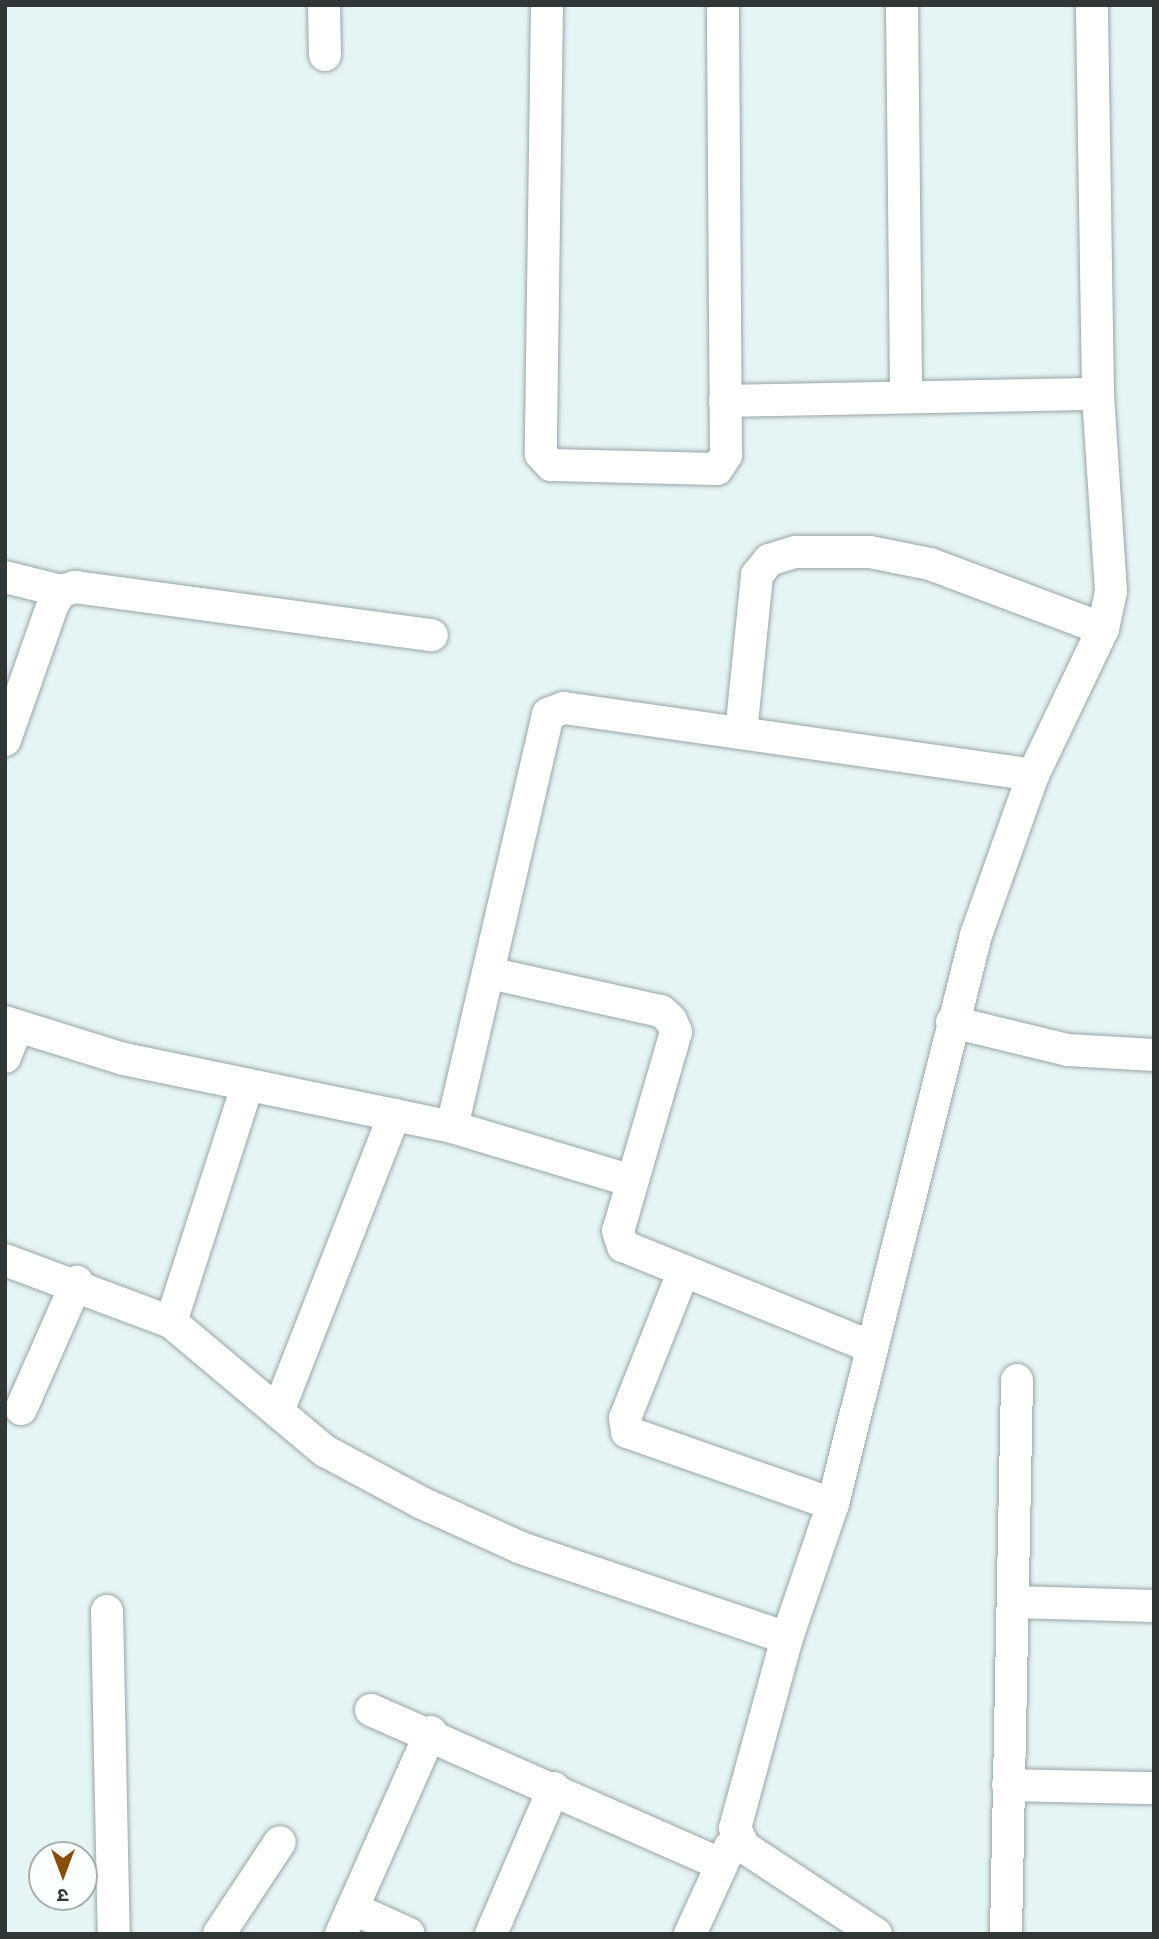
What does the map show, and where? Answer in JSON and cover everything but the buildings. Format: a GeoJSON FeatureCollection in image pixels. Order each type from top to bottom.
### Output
{"type":"FeatureCollection","features":[{"type":"Feature","properties":{"kind":"street"},"geometry":{"type":"LineString","coordinates":[[324,5],[325,55]]}},
{"type":"Feature","properties":{"kind":"street"},"geometry":{"type":"LineString","coordinates":[[547,5],[544,462],[717,469],[726,455],[723,5]]}},
{"type":"Feature","properties":{"kind":"street"},"geometry":{"type":"LineString","coordinates":[[902,5],[906,397]]}},
{"type":"Feature","properties":{"kind":"street"},"geometry":{"type":"LineString","coordinates":[[690,1934],[718,1863],[736,1837],[787,1638],[833,1504],[869,1346],[952,1022],[999,862],[1033,775],[1103,629],[1111,543],[1098,394],[1092,5]]}},
{"type":"Feature","properties":{"kind":"street"},"geometry":{"type":"LineString","coordinates":[[725,401],[1098,394]]}},
{"type":"Feature","properties":{"kind":"street"},"geometry":{"type":"LineString","coordinates":[[741,733],[757,575],[769,560],[796,552],[870,552],[930,564],[1103,629]]}},
{"type":"Feature","properties":{"kind":"street"},"geometry":{"type":"LineString","coordinates":[[5,577],[61,591],[75,587],[432,635]]}},
{"type":"Feature","properties":{"kind":"street"},"geometry":{"type":"LineString","coordinates":[[5,740],[61,591]]}},
{"type":"Feature","properties":{"kind":"street"},"geometry":{"type":"LineString","coordinates":[[452,1127],[548,714],[564,708],[1033,775]]}},
{"type":"Feature","properties":{"kind":"street"},"geometry":{"type":"LineString","coordinates":[[489,972],[661,1011],[671,1020],[676,1032],[618,1231],[622,1246],[682,1275],[869,1346]]}},
{"type":"Feature","properties":{"kind":"street"},"geometry":{"type":"LineString","coordinates":[[952,1022],[1068,1050],[1154,1055]]}},
{"type":"Feature","properties":{"kind":"street"},"geometry":{"type":"LineString","coordinates":[[5,1057],[11,1025],[247,1086],[452,1127],[632,1181]]}},
{"type":"Feature","properties":{"kind":"street"},"geometry":{"type":"LineString","coordinates":[[171,1322],[247,1086]]}},
{"type":"Feature","properties":{"kind":"street"},"geometry":{"type":"LineString","coordinates":[[279,1409],[394,1115]]}},
{"type":"Feature","properties":{"kind":"street"},"geometry":{"type":"LineString","coordinates":[[5,1260],[76,1282],[171,1322],[279,1409],[325,1451],[521,1548],[787,1638]]}},
{"type":"Feature","properties":{"kind":"street"},"geometry":{"type":"LineString","coordinates":[[682,1275],[625,1418],[627,1432],[833,1504]]}},
{"type":"Feature","properties":{"kind":"street"},"geometry":{"type":"LineString","coordinates":[[21,1409],[76,1282]]}},
{"type":"Feature","properties":{"kind":"street"},"geometry":{"type":"LineString","coordinates":[[1006,1934],[1017,1380]]}},
{"type":"Feature","properties":{"kind":"street"},"geometry":{"type":"LineString","coordinates":[[1013,1602],[1154,1606]]}},
{"type":"Feature","properties":{"kind":"street"},"geometry":{"type":"LineString","coordinates":[[107,1611],[118,1930]]}},
{"type":"Feature","properties":{"kind":"street"},"geometry":{"type":"LineString","coordinates":[[371,1710],[431,1732],[718,1863]]}},
{"type":"Feature","properties":{"kind":"street"},"geometry":{"type":"LineString","coordinates":[[409,1934],[347,1921],[431,1732]]}},
{"type":"Feature","properties":{"kind":"street"},"geometry":{"type":"LineString","coordinates":[[1008,1786],[1154,1788]]}},
{"type":"Feature","properties":{"kind":"street"},"geometry":{"type":"LineString","coordinates":[[491,1934],[554,1788]]}},
{"type":"Feature","properties":{"kind":"street"},"geometry":{"type":"LineString","coordinates":[[736,1837],[876,1934]]}},
{"type":"Feature","properties":{"kind":"street"},"geometry":{"type":"LineString","coordinates":[[219,1934],[280,1842]]}}]}
